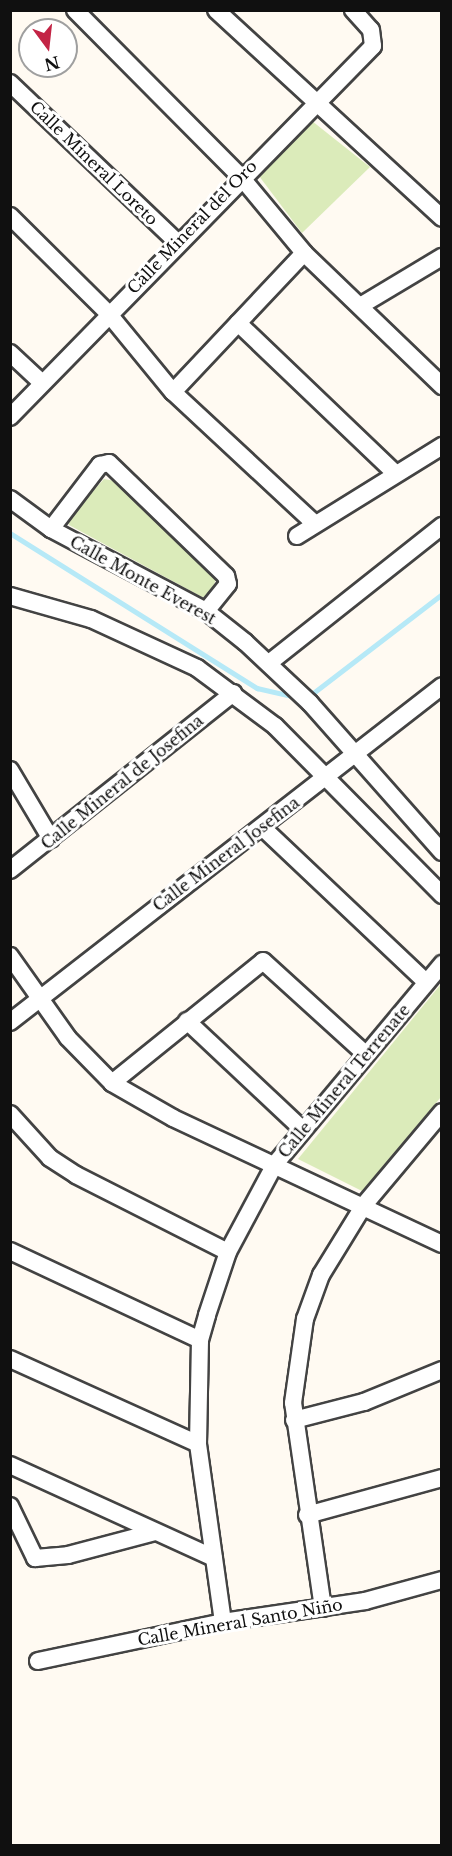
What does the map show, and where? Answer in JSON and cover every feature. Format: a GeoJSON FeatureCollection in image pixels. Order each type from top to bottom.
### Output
{"type":"FeatureCollection","features":[{"type":"Feature","properties":{"kind":"street"},"geometry":{"type":"LineString","coordinates":[[75,10],[241,177],[304,253],[441,386]]}},
{"type":"Feature","properties":{"kind":"street"},"geometry":{"type":"LineString","coordinates":[[216,10],[312,103],[441,218]]}},
{"type":"Feature","properties":{"kind":"street","name":"Calle Mineral del Oro"},"geometry":{"type":"LineString","coordinates":[[10,417],[41,382],[374,40],[353,10]]}},
{"type":"Feature","properties":{"kind":"street","name":"Calle Mineral Loreto"},"geometry":{"type":"LineString","coordinates":[[10,83],[178,243]]}},
{"type":"Feature","properties":{"kind":"street"},"geometry":{"type":"LineString","coordinates":[[10,216],[108,313],[173,392],[314,523]]}},
{"type":"Feature","properties":{"kind":"street"},"geometry":{"type":"LineString","coordinates":[[173,392],[304,253]]}},
{"type":"Feature","properties":{"kind":"street"},"geometry":{"type":"LineString","coordinates":[[360,306],[441,257]]}},
{"type":"Feature","properties":{"kind":"street"},"geometry":{"type":"LineString","coordinates":[[238,323],[394,472]]}},
{"type":"Feature","properties":{"kind":"street"},"geometry":{"type":"LineString","coordinates":[[10,353],[41,382]]}},
{"type":"Feature","properties":{"kind":"street"},"geometry":{"type":"LineString","coordinates":[[297,536],[394,472],[441,446]]}},
{"type":"Feature","properties":{"kind":"street"},"geometry":{"type":"LineString","coordinates":[[51,529],[106,462],[229,582],[206,611]]}},
{"type":"Feature","properties":{"kind":"street","name":"Calle Monte Everest"},"geometry":{"type":"LineString","coordinates":[[10,499],[51,529],[206,611],[269,663],[305,698],[441,852]]}},
{"type":"Feature","properties":{"kind":"street"},"geometry":{"type":"LineString","coordinates":[[269,663],[441,526]]}},
{"type":"Feature","properties":{"kind":"street"},"geometry":{"type":"LineString","coordinates":[[10,596],[141,639],[233,693],[328,777],[441,895]]}},
{"type":"Feature","properties":{"kind":"street","name":"Calle Mineral Josefina"},"geometry":{"type":"LineString","coordinates":[[10,1022],[37,998],[328,777],[441,687]]}},
{"type":"Feature","properties":{"kind":"street","name":"Calle Mineral de Josefina"},"geometry":{"type":"LineString","coordinates":[[10,870],[233,693]]}},
{"type":"Feature","properties":{"kind":"street"},"geometry":{"type":"LineString","coordinates":[[10,770],[51,839]]}},
{"type":"Feature","properties":{"kind":"street"},"geometry":{"type":"LineString","coordinates":[[262,827],[426,982]]}},
{"type":"Feature","properties":{"kind":"street"},"geometry":{"type":"LineString","coordinates":[[10,957],[37,998],[112,1083],[441,1244]]}},
{"type":"Feature","properties":{"kind":"street"},"geometry":{"type":"LineString","coordinates":[[112,1083],[262,961],[364,1053]]}},
{"type":"Feature","properties":{"kind":"street","name":"Calle Mineral Terrenate"},"geometry":{"type":"LineString","coordinates":[[223,1622],[198,1444],[200,1340],[228,1252],[275,1164],[301,1128],[441,964]]}},
{"type":"Feature","properties":{"kind":"street"},"geometry":{"type":"LineString","coordinates":[[187,1021],[301,1128]]}},
{"type":"Feature","properties":{"kind":"street"},"geometry":{"type":"LineString","coordinates":[[323,1608],[294,1420],[296,1363],[311,1300],[363,1205],[441,1112]]}},
{"type":"Feature","properties":{"kind":"street"},"geometry":{"type":"LineString","coordinates":[[10,1114],[50,1158],[76,1175],[228,1252]]}},
{"type":"Feature","properties":{"kind":"street"},"geometry":{"type":"LineString","coordinates":[[10,1251],[200,1340]]}},
{"type":"Feature","properties":{"kind":"street"},"geometry":{"type":"LineString","coordinates":[[10,1359],[198,1444]]}},
{"type":"Feature","properties":{"kind":"street"},"geometry":{"type":"LineString","coordinates":[[294,1420],[364,1402],[441,1371]]}},
{"type":"Feature","properties":{"kind":"street"},"geometry":{"type":"LineString","coordinates":[[10,1465],[214,1558]]}},
{"type":"Feature","properties":{"kind":"street"},"geometry":{"type":"LineString","coordinates":[[307,1515],[441,1478]]}},
{"type":"Feature","properties":{"kind":"street"},"geometry":{"type":"LineString","coordinates":[[10,1506],[35,1558],[68,1555],[155,1532]]}},
{"type":"Feature","properties":{"kind":"street","name":"Calle Mineral Santo Niño"},"geometry":{"type":"LineString","coordinates":[[39,1661],[223,1622],[323,1608],[441,1580]]}},
{"type":"Feature","properties":{"kind":"green space"},"geometry":{"type":"Polygon","coordinates":[[[312,121],[370,167],[302,233],[259,176],[312,121]]]}},
{"type":"Feature","properties":{"kind":"green space"},"geometry":{"type":"Polygon","coordinates":[[[104,479],[115,481],[216,578],[211,596],[202,597],[69,525],[68,519],[104,479]]]}},
{"type":"Feature","properties":{"kind":"green space"},"geometry":{"type":"Polygon","coordinates":[[[441,984],[441,1097],[362,1191],[298,1159],[441,984]]]}},
{"type":"Feature","properties":{"kind":"waterway"},"geometry":{"type":"LineString","coordinates":[[10,533],[257,688],[295,697]]}},
{"type":"Feature","properties":{"kind":"waterway"},"geometry":{"type":"LineString","coordinates":[[308,697],[442,594]]}}]}
